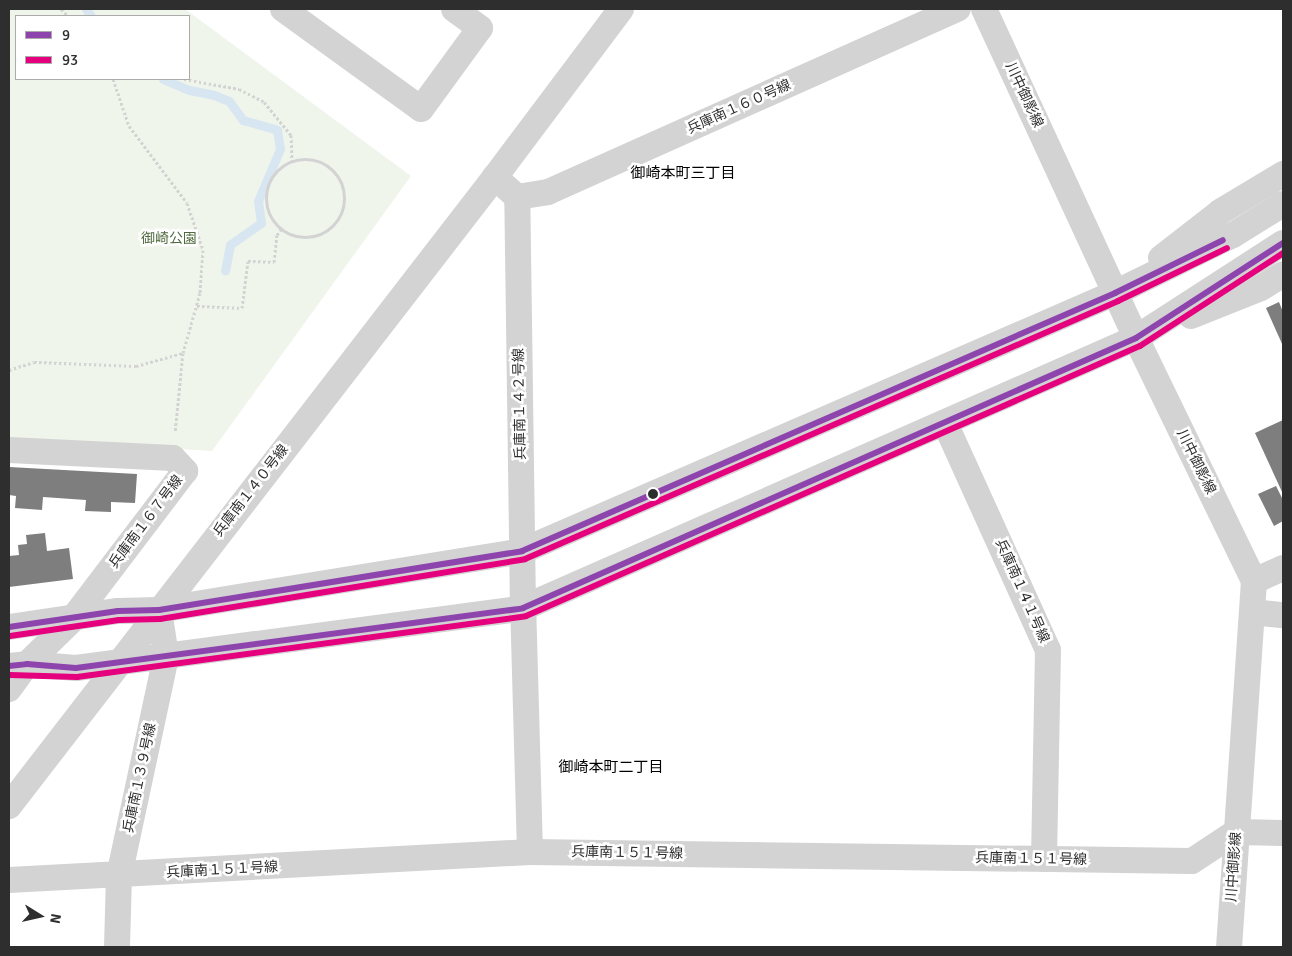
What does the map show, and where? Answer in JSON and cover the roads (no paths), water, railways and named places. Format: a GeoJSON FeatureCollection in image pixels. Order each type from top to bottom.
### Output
{"type":"FeatureCollection","features":[{"type":"Feature","properties":{"kind":"street"},"geometry":{"type":"LineString","coordinates":[[283,9],[421,109],[480,28],[454,9]]}},
{"type":"Feature","properties":{"kind":"street"},"geometry":{"type":"LineString","coordinates":[[517,197],[495,177],[621,9]]}},
{"type":"Feature","properties":{"kind":"street","name":"兵庫南１６０号線"},"geometry":{"type":"LineString","coordinates":[[517,197],[548,192],[958,9]]}},
{"type":"Feature","properties":{"kind":"street","name":"川中御影線"},"geometry":{"type":"LineString","coordinates":[[984,9],[1136,338],[1254,581],[1229,947]]}},
{"type":"Feature","properties":{"kind":"street"},"geometry":{"type":"LineString","coordinates":[[1115,293],[1220,212],[1283,174]]}},
{"type":"Feature","properties":{"kind":"street","name":"兵庫南１４０号線"},"geometry":{"type":"LineString","coordinates":[[9,806],[495,177]]}},
{"type":"Feature","properties":{"kind":"street","name":"兵庫南１４２号線"},"geometry":{"type":"LineString","coordinates":[[517,197],[522,608],[530,852]]}},
{"type":"Feature","properties":{"kind":"street"},"geometry":{"type":"LineString","coordinates":[[9,627],[72,620],[118,611],[159,610],[522,551],[1115,293],[1233,235],[1283,204]]}},
{"type":"Feature","properties":{"kind":"street"},"geometry":{"type":"LineString","coordinates":[[1136,338],[1283,244]]}},
{"type":"Feature","properties":{"kind":"street"},"geometry":{"type":"LineString","coordinates":[[18,665],[76,668],[522,608],[1136,338],[1261,288],[1283,274]]}},
{"type":"Feature","properties":{"kind":"street","name":"兵庫南１４１号線"},"geometry":{"type":"LineString","coordinates":[[946,423],[1048,650],[1044,859]]}},
{"type":"Feature","properties":{"kind":"street","name":"兵庫南１６７号線"},"geometry":{"type":"LineString","coordinates":[[9,450],[173,458],[185,471],[72,620],[18,665],[9,689]]}},
{"type":"Feature","properties":{"kind":"street"},"geometry":{"type":"LineString","coordinates":[[1254,581],[1283,568]]}},
{"type":"Feature","properties":{"kind":"street","name":"兵庫南１３９号線"},"geometry":{"type":"LineString","coordinates":[[117,947],[119,876],[166,656],[159,610]]}},
{"type":"Feature","properties":{"kind":"street"},"geometry":{"type":"LineString","coordinates":[[1252,612],[1283,615]]}},
{"type":"Feature","properties":{"kind":"street"},"geometry":{"type":"LineString","coordinates":[[1236,832],[1283,833]]}},
{"type":"Feature","properties":{"kind":"street","name":"兵庫南１５１号線"},"geometry":{"type":"LineString","coordinates":[[9,880],[119,876],[530,852],[1192,861],[1236,832]]}},
{"type":"Feature","properties":{"kind":"waterway"},"geometry":{"type":"LineString","coordinates":[[86,9],[90,15]]}},
{"type":"Feature","properties":{"kind":"waterway"},"geometry":{"type":"LineString","coordinates":[[165,80],[189,90],[214,95],[229,101],[243,120],[277,130],[280,149],[258,201],[261,223],[230,245],[225,271]]}},
{"type":"Feature","properties":{"kind":"district","name":"御崎本町三丁目"},"geometry":{"type":"Point","coordinates":[683,174]}},
{"type":"Feature","properties":{"kind":"district","name":"御崎本町二丁目"},"geometry":{"type":"Point","coordinates":[611,768]}},
{"type":"Feature","properties":{"kind":"park label","name":"御崎公園"},"geometry":{"type":"Point","coordinates":[169,239]}}]}
